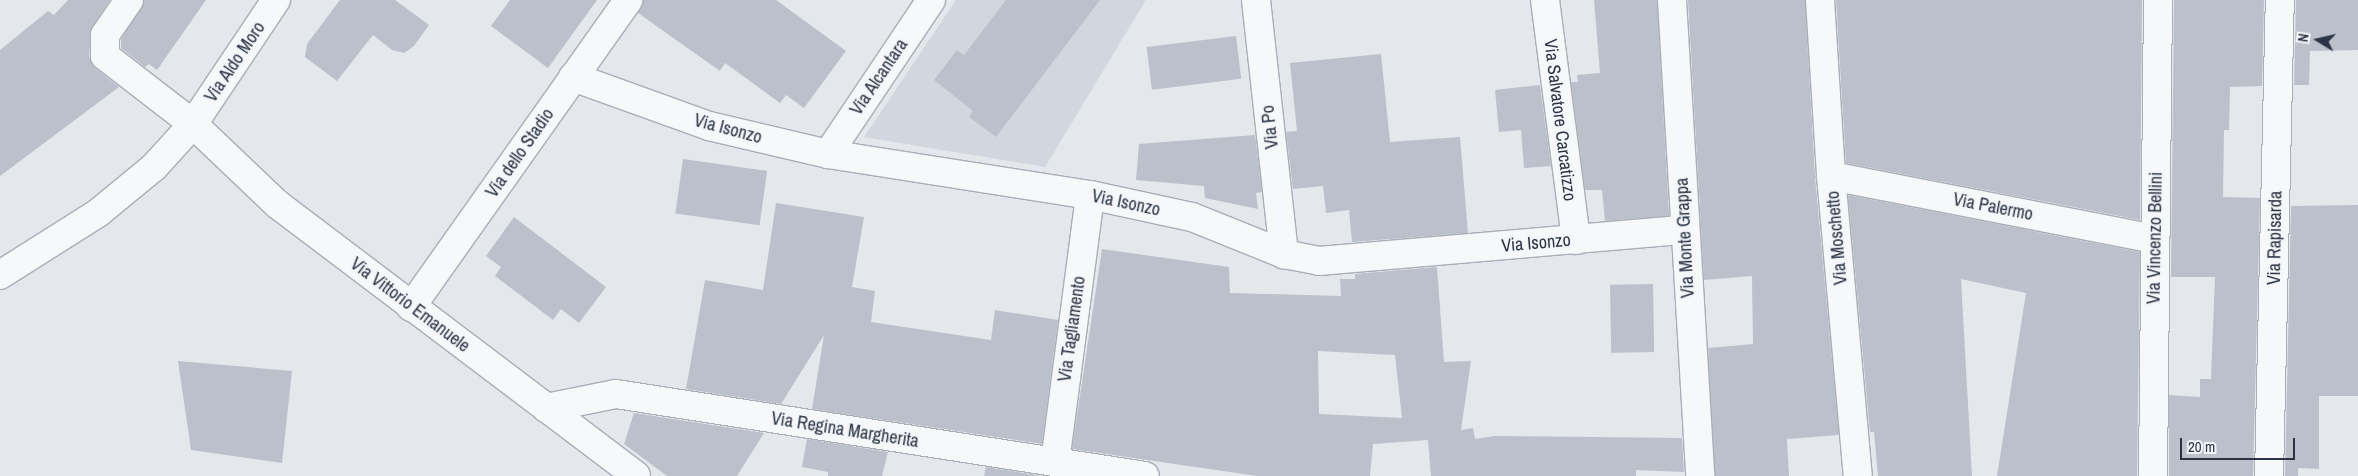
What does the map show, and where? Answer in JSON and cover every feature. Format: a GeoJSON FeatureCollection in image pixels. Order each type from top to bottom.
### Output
{"type":"FeatureCollection","features":[{"type":"Feature","properties":{"kind":"street","name":"Via Vittorio Emanuele"},"geometry":{"type":"LineString","coordinates":[[130,0],[105,35],[105,56],[193,124],[277,204],[636,476]]}},
{"type":"Feature","properties":{"kind":"street","name":"Via Aldo Moro"},"geometry":{"type":"LineString","coordinates":[[0,274],[98,213],[154,167],[193,124],[276,0]]}},
{"type":"Feature","properties":{"kind":"street","name":"Via dello Stadio"},"geometry":{"type":"LineString","coordinates":[[411,307],[628,0]]}},
{"type":"Feature","properties":{"kind":"street","name":"Via Alcantara"},"geometry":{"type":"LineString","coordinates":[[828,154],[930,0]]}},
{"type":"Feature","properties":{"kind":"street","name":"Via Po"},"geometry":{"type":"LineString","coordinates":[[1256,0],[1284,254]]}},
{"type":"Feature","properties":{"kind":"street","name":"Via Salvatore Carcatizzo"},"geometry":{"type":"LineString","coordinates":[[1545,0],[1576,240]]}},
{"type":"Feature","properties":{"kind":"street","name":"Via Monte Grappa"},"geometry":{"type":"LineString","coordinates":[[1672,0],[1684,230],[1700,476]]}},
{"type":"Feature","properties":{"kind":"street","name":"Via Moschetto"},"geometry":{"type":"LineString","coordinates":[[1820,0],[1831,176],[1858,476]]}},
{"type":"Feature","properties":{"kind":"street","name":"Via Vincenzo Bellini"},"geometry":{"type":"LineString","coordinates":[[2153,476],[2158,0]]}},
{"type":"Feature","properties":{"kind":"street","name":"Via Rapisarda"},"geometry":{"type":"LineString","coordinates":[[2270,476],[2280,0]]}},
{"type":"Feature","properties":{"kind":"street","name":"Via Isonzo"},"geometry":{"type":"LineString","coordinates":[[573,77],[709,126],[828,154],[1090,195],[1192,217],[1284,254],[1319,261],[1684,230]]}},
{"type":"Feature","properties":{"kind":"street","name":"Via Palermo"},"geometry":{"type":"LineString","coordinates":[[1831,176],[2155,239]]}},
{"type":"Feature","properties":{"kind":"street","name":"Via Tagliamento"},"geometry":{"type":"LineString","coordinates":[[1055,462],[1090,195]]}},
{"type":"Feature","properties":{"kind":"street","name":"Via Regina Margherita"},"geometry":{"type":"LineString","coordinates":[[546,408],[616,394],[1145,476]]}},
{"type":"Feature","properties":{"kind":"shaded area"},"geometry":{"type":"Polygon","coordinates":[[[956,0],[1146,0],[1045,167],[864,137],[956,0]]]}},
{"type":"Feature","properties":{"kind":"building"},"geometry":{"type":"Polygon","coordinates":[[[68,0],[110,0],[92,27],[89,56],[95,68],[119,87],[0,176],[0,50],[48,11],[54,15],[68,0]]]}},
{"type":"Feature","properties":{"kind":"building"},"geometry":{"type":"Polygon","coordinates":[[[144,0],[206,0],[157,70],[149,64],[145,67],[121,48],[121,40],[144,0]]]}},
{"type":"Feature","properties":{"kind":"building"},"geometry":{"type":"Polygon","coordinates":[[[340,0],[395,0],[429,25],[414,46],[404,53],[392,50],[373,35],[337,81],[305,57],[307,44],[340,0]]]}},
{"type":"Feature","properties":{"kind":"building"},"geometry":{"type":"Polygon","coordinates":[[[510,0],[597,0],[548,68],[491,26],[510,0]]]}},
{"type":"Feature","properties":{"kind":"building"},"geometry":{"type":"Polygon","coordinates":[[[643,0],[776,0],[846,51],[804,108],[786,95],[780,103],[725,63],[720,71],[638,13],[643,0]]]}},
{"type":"Feature","properties":{"kind":"building"},"geometry":{"type":"Polygon","coordinates":[[[1006,0],[1100,0],[996,137],[969,117],[973,111],[934,80],[957,50],[964,55],[1006,0]]]}},
{"type":"Feature","properties":{"kind":"building"},"geometry":{"type":"Polygon","coordinates":[[[1594,0],[1657,0],[1669,216],[1605,221],[1602,190],[1585,190],[1571,82],[1578,82],[1577,75],[1600,73],[1594,0]]]}},
{"type":"Feature","properties":{"kind":"building"},"geometry":{"type":"Polygon","coordinates":[[[1688,0],[1805,0],[1815,177],[1839,435],[1787,439],[1789,476],[1715,476],[1708,348],[1753,344],[1752,276],[1704,280],[1688,0]]]}},
{"type":"Feature","properties":{"kind":"building"},"geometry":{"type":"Polygon","coordinates":[[[1836,0],[2142,0],[2140,220],[1846,163],[1836,0]]]}},
{"type":"Feature","properties":{"kind":"building"},"geometry":{"type":"Polygon","coordinates":[[[2174,0],[2264,0],[2262,86],[2230,87],[2229,130],[2224,130],[2223,197],[2260,198],[2253,476],[2169,476],[2169,395],[2200,397],[2200,379],[2211,379],[2215,277],[2171,277],[2174,0]]]}},
{"type":"Feature","properties":{"kind":"building"},"geometry":{"type":"Polygon","coordinates":[[[2296,0],[2358,0],[2358,50],[2310,51],[2309,85],[2294,85],[2296,0]]]}},
{"type":"Feature","properties":{"kind":"building"},"geometry":{"type":"Polygon","coordinates":[[[1236,36],[1241,79],[1152,90],[1147,47],[1236,36]]]}},
{"type":"Feature","properties":{"kind":"building"},"geometry":{"type":"Polygon","coordinates":[[[1381,54],[1390,142],[1460,137],[1468,233],[1352,242],[1349,210],[1326,213],[1323,186],[1293,189],[1286,132],[1297,131],[1290,63],[1381,54]]]}},
{"type":"Feature","properties":{"kind":"building"},"geometry":{"type":"Polygon","coordinates":[[[1540,85],[1551,166],[1524,168],[1521,130],[1499,132],[1495,90],[1540,85]]]}},
{"type":"Feature","properties":{"kind":"building"},"geometry":{"type":"Polygon","coordinates":[[[1255,135],[1262,192],[1256,193],[1258,209],[1205,198],[1204,186],[1136,180],[1139,144],[1255,135]]]}},
{"type":"Feature","properties":{"kind":"building"},"geometry":{"type":"Polygon","coordinates":[[[683,159],[767,171],[760,225],[675,213],[683,159]]]}},
{"type":"Feature","properties":{"kind":"building"},"geometry":{"type":"Polygon","coordinates":[[[1848,195],[2140,252],[2137,476],[1997,476],[2026,293],[1961,279],[1972,476],[1878,476],[1874,432],[1870,432],[1848,195]]]}},
{"type":"Feature","properties":{"kind":"building"},"geometry":{"type":"Polygon","coordinates":[[[776,203],[864,217],[852,287],[875,291],[871,322],[991,340],[995,310],[1058,320],[1042,444],[812,409],[824,335],[781,404],[686,389],[705,280],[763,290],[776,203]]]}},
{"type":"Feature","properties":{"kind":"building"},"geometry":{"type":"Polygon","coordinates":[[[2358,205],[2358,396],[2319,396],[2319,469],[2298,468],[2298,476],[2285,476],[2291,206],[2358,205]]]}},
{"type":"Feature","properties":{"kind":"building"},"geometry":{"type":"Polygon","coordinates":[[[514,217],[606,287],[579,323],[561,309],[553,320],[495,276],[501,267],[486,256],[514,217]]]}},
{"type":"Feature","properties":{"kind":"building"},"geometry":{"type":"Polygon","coordinates":[[[1102,249],[1229,267],[1230,293],[1341,296],[1340,279],[1355,279],[1355,274],[1437,267],[1444,362],[1471,361],[1461,430],[1473,428],[1475,439],[1495,436],[1682,438],[1684,472],[1636,470],[1636,476],[1431,476],[1428,440],[1373,444],[1370,476],[1257,476],[1072,449],[1102,249]],[[1318,351],[1319,414],[1402,418],[1395,355],[1318,351]]]}},
{"type":"Feature","properties":{"kind":"building"},"geometry":{"type":"Polygon","coordinates":[[[1653,284],[1654,352],[1611,353],[1610,285],[1653,284]]]}},
{"type":"Feature","properties":{"kind":"building"},"geometry":{"type":"Polygon","coordinates":[[[178,361],[292,371],[282,463],[191,450],[178,361]]]}},
{"type":"Feature","properties":{"kind":"building"},"geometry":{"type":"Polygon","coordinates":[[[634,413],[764,433],[737,476],[667,476],[624,444],[634,413]]]}},
{"type":"Feature","properties":{"kind":"building"},"geometry":{"type":"Polygon","coordinates":[[[807,439],[888,452],[882,476],[828,476],[828,472],[802,467],[807,439]]]}},
{"type":"Feature","properties":{"kind":"building"},"geometry":{"type":"Polygon","coordinates":[[[986,467],[1043,476],[984,476],[986,467]]]}}]}
